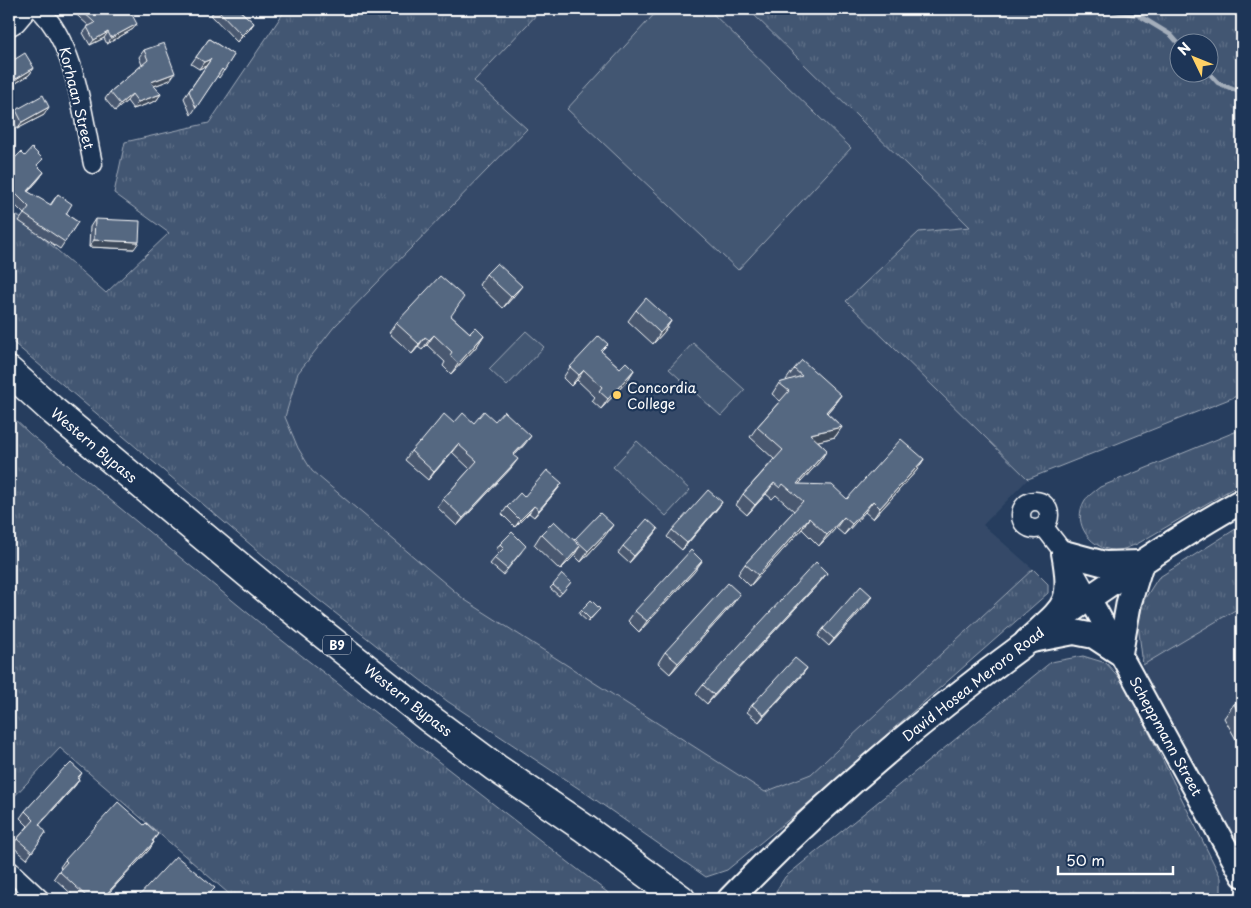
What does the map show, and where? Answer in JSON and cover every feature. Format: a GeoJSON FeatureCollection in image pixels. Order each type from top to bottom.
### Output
{"type":"FeatureCollection","features":[{"type":"Feature","properties":{"kind":"highway","name":"Western Bypass"},"geometry":{"type":"LineString","coordinates":[[9,371],[58,416],[269,591],[384,682],[496,768],[584,828],[681,899]]}},
{"type":"Feature","properties":{"kind":"main road","name":"David Hosea Meroro Road"},"geometry":{"type":"LineString","coordinates":[[730,899],[813,817],[907,734],[1089,597],[1242,501]]}},
{"type":"Feature","properties":{"kind":"main road"},"geometry":{"type":"LineString","coordinates":[[1064,553],[1105,564],[1142,563],[1129,602],[1120,653],[1094,636],[1074,632],[1027,642],[1054,616],[1067,600],[1069,578],[1064,553]]}},
{"type":"Feature","properties":{"kind":"street"},"geometry":{"type":"LineString","coordinates":[[9,27],[16,24],[28,9]]}},
{"type":"Feature","properties":{"kind":"street","name":"Korhaan Street"},"geometry":{"type":"LineString","coordinates":[[39,9],[58,31],[67,52],[94,164]]}},
{"type":"Feature","properties":{"kind":"street"},"geometry":{"type":"LineString","coordinates":[[1044,527],[1064,553],[1089,597]]}},
{"type":"Feature","properties":{"kind":"street","name":"Scheppmann Street"},"geometry":{"type":"LineString","coordinates":[[1089,597],[1242,876]]}},
{"type":"Feature","properties":{"kind":"street"},"geometry":{"type":"LineString","coordinates":[[9,870],[40,899]]}},
{"type":"Feature","properties":{"kind":"shaded area","name":"Concordia College"},"geometry":{"type":"Polygon","coordinates":[[[542,9],[748,9],[970,227],[846,301],[1028,479],[983,525],[1033,569],[811,774],[765,792],[465,600],[312,471],[298,448],[285,417],[298,373],[334,327],[527,129],[474,81],[542,9]]]}},
{"type":"Feature","properties":{"kind":"shaded area"},"geometry":{"type":"Polygon","coordinates":[[[1242,606],[1242,863],[1148,681],[1143,665],[1242,606]]]}},
{"type":"Feature","properties":{"kind":"green space"},"geometry":{"type":"Polygon","coordinates":[[[286,9],[542,9],[474,81],[527,129],[334,327],[298,373],[285,417],[298,448],[312,471],[465,600],[765,792],[811,774],[1033,569],[1048,584],[1048,593],[803,808],[727,870],[706,877],[590,796],[447,701],[278,568],[9,339],[9,208],[106,293],[169,233],[114,193],[125,142],[209,123],[286,9]]]}},
{"type":"Feature","properties":{"kind":"green space"},"geometry":{"type":"Polygon","coordinates":[[[659,9],[708,9],[851,148],[738,270],[567,109],[659,9]]]}},
{"type":"Feature","properties":{"kind":"green space"},"geometry":{"type":"Polygon","coordinates":[[[748,9],[1242,9],[1242,394],[1028,479],[846,301],[919,232],[970,227],[748,9]]]}},
{"type":"Feature","properties":{"kind":"green space"},"geometry":{"type":"Polygon","coordinates":[[[526,331],[544,347],[507,386],[489,369],[526,331]]]}},
{"type":"Feature","properties":{"kind":"green space"},"geometry":{"type":"Polygon","coordinates":[[[693,343],[745,390],[721,416],[669,369],[693,343]]]}},
{"type":"Feature","properties":{"kind":"green space"},"geometry":{"type":"Polygon","coordinates":[[[9,414],[30,434],[266,628],[616,899],[235,899],[60,748],[9,802],[9,414]]]}},
{"type":"Feature","properties":{"kind":"green space"},"geometry":{"type":"Polygon","coordinates":[[[1242,429],[1242,483],[1137,544],[1125,549],[1109,549],[1100,546],[1086,535],[1080,518],[1081,509],[1086,498],[1100,487],[1242,429]]]}},
{"type":"Feature","properties":{"kind":"green space"},"geometry":{"type":"Polygon","coordinates":[[[637,441],[690,490],[666,516],[613,467],[637,441]]]}},
{"type":"Feature","properties":{"kind":"green space"},"geometry":{"type":"Polygon","coordinates":[[[1242,525],[1242,606],[1143,665],[1138,624],[1144,600],[1158,578],[1242,525]]]}},
{"type":"Feature","properties":{"kind":"green space"},"geometry":{"type":"Polygon","coordinates":[[[1083,656],[1106,663],[1125,684],[1221,878],[1221,899],[771,899],[785,877],[1051,662],[1083,656]]]}},
{"type":"Feature","properties":{"kind":"building"},"geometry":{"type":"Polygon","coordinates":[[[80,9],[129,9],[137,24],[111,38],[108,32],[94,40],[87,27],[95,23],[80,9]]]}},
{"type":"Feature","properties":{"kind":"building"},"geometry":{"type":"Polygon","coordinates":[[[217,9],[238,9],[254,23],[242,35],[217,9]]]}},
{"type":"Feature","properties":{"kind":"building"},"geometry":{"type":"Polygon","coordinates":[[[209,39],[234,55],[224,71],[222,69],[196,108],[189,91],[211,59],[204,62],[196,57],[209,39]]]}},
{"type":"Feature","properties":{"kind":"building"},"geometry":{"type":"Polygon","coordinates":[[[164,43],[175,73],[151,82],[161,94],[138,102],[132,94],[120,104],[110,92],[148,60],[144,50],[164,43]]]}},
{"type":"Feature","properties":{"kind":"building"},"geometry":{"type":"Polygon","coordinates":[[[25,53],[34,68],[16,79],[9,67],[9,63],[25,53]]]}},
{"type":"Feature","properties":{"kind":"building"},"geometry":{"type":"Polygon","coordinates":[[[43,95],[49,107],[22,122],[16,110],[43,95]]]}},
{"type":"Feature","properties":{"kind":"building"},"geometry":{"type":"Polygon","coordinates":[[[32,148],[43,159],[37,165],[44,172],[27,191],[51,205],[58,194],[72,204],[66,214],[78,222],[65,242],[24,214],[29,207],[9,187],[9,178],[12,175],[9,172],[9,164],[21,152],[25,156],[32,148]]]}},
{"type":"Feature","properties":{"kind":"building"},"geometry":{"type":"Polygon","coordinates":[[[95,219],[140,221],[139,242],[94,240],[95,219]]]}},
{"type":"Feature","properties":{"kind":"building"},"geometry":{"type":"Polygon","coordinates":[[[497,263],[522,286],[511,297],[486,274],[497,263]]]}},
{"type":"Feature","properties":{"kind":"building"},"geometry":{"type":"Polygon","coordinates":[[[440,276],[464,297],[451,316],[470,333],[476,327],[484,335],[458,364],[450,355],[452,352],[434,335],[429,340],[425,337],[419,344],[396,323],[440,276]]]}},
{"type":"Feature","properties":{"kind":"building"},"geometry":{"type":"Polygon","coordinates":[[[646,298],[671,321],[660,333],[636,310],[646,298]]]}},
{"type":"Feature","properties":{"kind":"building"},"geometry":{"type":"Polygon","coordinates":[[[599,336],[608,344],[601,351],[620,368],[626,362],[634,370],[608,399],[599,391],[602,387],[584,370],[579,375],[570,367],[599,336]]]}},
{"type":"Feature","properties":{"kind":"building"},"geometry":{"type":"Polygon","coordinates":[[[802,360],[841,395],[826,412],[842,427],[810,434],[827,450],[797,484],[832,485],[847,499],[901,439],[924,459],[880,508],[873,501],[852,524],[844,517],[827,535],[809,518],[758,575],[745,564],[803,501],[783,484],[780,488],[774,483],[755,505],[743,494],[783,450],[757,427],[789,391],[779,383],[802,376],[794,369],[802,360]]]}},
{"type":"Feature","properties":{"kind":"building"},"geometry":{"type":"Polygon","coordinates":[[[484,411],[495,421],[504,411],[531,436],[513,455],[518,459],[463,518],[443,499],[477,461],[458,444],[434,472],[411,451],[444,414],[454,423],[463,413],[474,423],[484,411]]]}},
{"type":"Feature","properties":{"kind":"building"},"geometry":{"type":"Polygon","coordinates":[[[547,470],[562,483],[539,510],[534,506],[520,520],[507,507],[520,493],[524,497],[547,470]]]}},
{"type":"Feature","properties":{"kind":"building"},"geometry":{"type":"Polygon","coordinates":[[[708,490],[722,502],[687,543],[672,530],[708,490]]]}},
{"type":"Feature","properties":{"kind":"building"},"geometry":{"type":"Polygon","coordinates":[[[600,513],[613,525],[588,551],[575,539],[600,513]]]}},
{"type":"Feature","properties":{"kind":"building"},"geometry":{"type":"Polygon","coordinates":[[[647,519],[658,529],[634,556],[623,546],[647,519]]]}},
{"type":"Feature","properties":{"kind":"building"},"geometry":{"type":"Polygon","coordinates":[[[554,521],[580,546],[568,560],[541,534],[554,521]]]}},
{"type":"Feature","properties":{"kind":"building"},"geometry":{"type":"Polygon","coordinates":[[[512,532],[526,546],[507,569],[494,558],[504,548],[500,544],[512,532]]]}},
{"type":"Feature","properties":{"kind":"building"},"geometry":{"type":"Polygon","coordinates":[[[691,550],[702,561],[647,621],[635,611],[691,550]]]}},
{"type":"Feature","properties":{"kind":"building"},"geometry":{"type":"Polygon","coordinates":[[[816,562],[827,573],[714,695],[703,685],[816,562]]]}},
{"type":"Feature","properties":{"kind":"building"},"geometry":{"type":"Polygon","coordinates":[[[562,574],[571,582],[562,593],[553,585],[562,574]]]}},
{"type":"Feature","properties":{"kind":"building"},"geometry":{"type":"Polygon","coordinates":[[[728,583],[740,594],[678,663],[665,652],[728,583]]]}},
{"type":"Feature","properties":{"kind":"building"},"geometry":{"type":"Polygon","coordinates":[[[861,586],[872,596],[834,639],[823,629],[861,586]]]}},
{"type":"Feature","properties":{"kind":"building"},"geometry":{"type":"Polygon","coordinates":[[[591,600],[600,609],[590,619],[581,610],[591,600]]]}},
{"type":"Feature","properties":{"kind":"building"},"geometry":{"type":"Polygon","coordinates":[[[795,658],[807,668],[764,715],[752,705],[795,658]]]}},
{"type":"Feature","properties":{"kind":"building"},"geometry":{"type":"Polygon","coordinates":[[[1242,699],[1242,719],[1234,704],[1242,699]]]}},
{"type":"Feature","properties":{"kind":"building"},"geometry":{"type":"Polygon","coordinates":[[[71,763],[82,773],[77,778],[79,780],[39,824],[46,832],[32,852],[17,839],[34,820],[25,811],[65,767],[71,763]]]}},
{"type":"Feature","properties":{"kind":"building"},"geometry":{"type":"Polygon","coordinates":[[[118,802],[144,825],[146,823],[158,834],[152,841],[154,842],[102,899],[89,899],[59,871],[67,862],[65,860],[118,802]]]}},
{"type":"Feature","properties":{"kind":"building"},"geometry":{"type":"Polygon","coordinates":[[[176,856],[215,888],[209,894],[210,896],[207,899],[136,899],[176,856]]]}},
{"type":"Feature","properties":{"kind":"waterway"},"geometry":{"type":"LineString","coordinates":[[1103,9],[1138,15],[1168,33]]}},
{"type":"Feature","properties":{"kind":"waterway"},"geometry":{"type":"LineString","coordinates":[[1217,82],[1242,93]]}},
{"type":"Feature","properties":{"kind":"place","name":"Concordia College"},"geometry":{"type":"Point","coordinates":[617,395]}}]}
